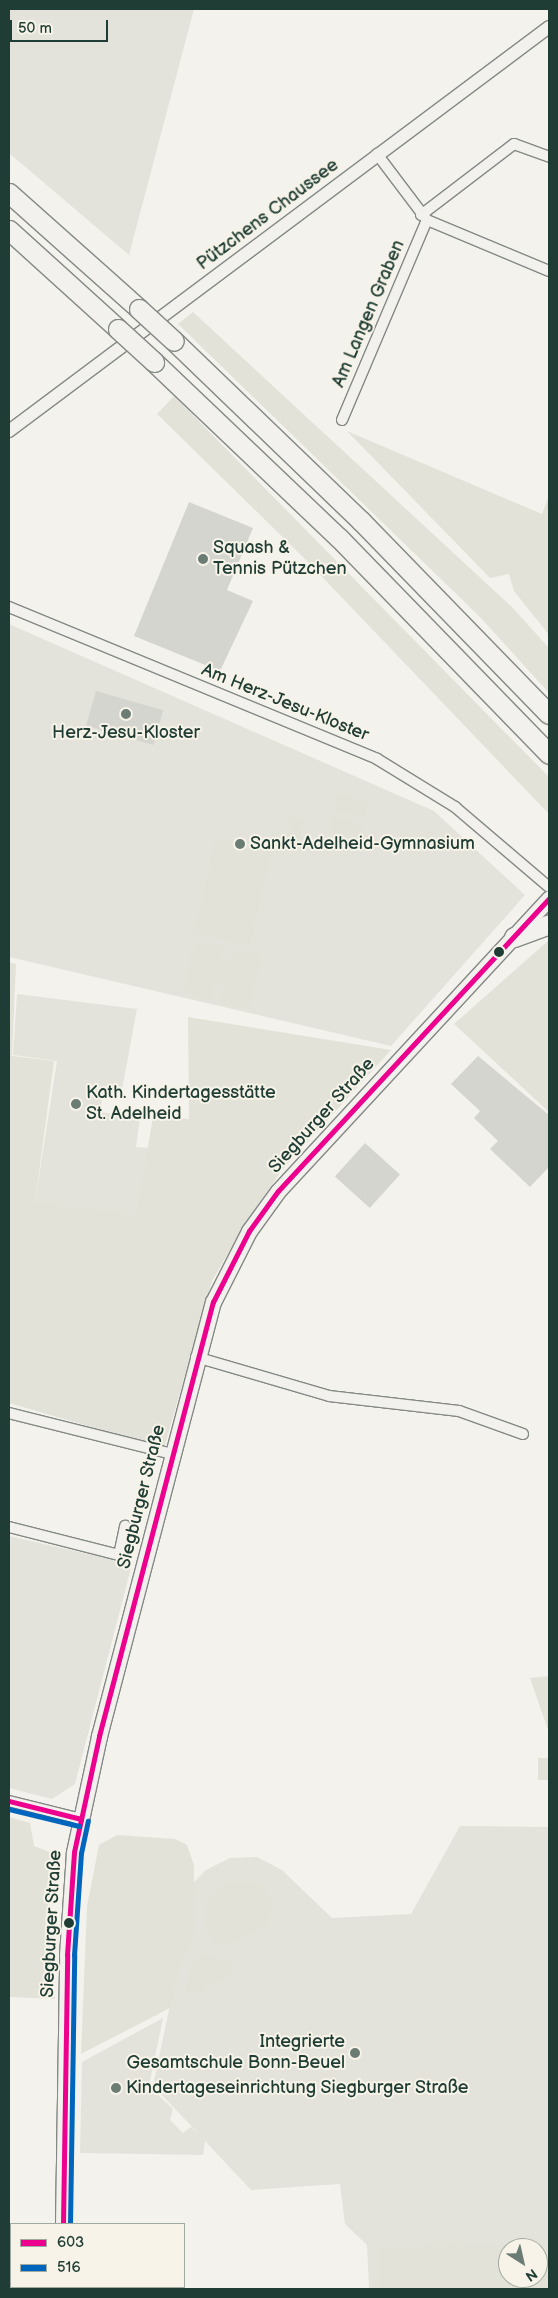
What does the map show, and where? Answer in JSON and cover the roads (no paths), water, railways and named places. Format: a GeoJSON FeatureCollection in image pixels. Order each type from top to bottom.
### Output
{"type":"FeatureCollection","features":[{"type":"Feature","properties":{"kind":"highway"},"geometry":{"type":"LineString","coordinates":[[9,193],[174,341],[361,521],[549,714]]}},
{"type":"Feature","properties":{"kind":"highway"},"geometry":{"type":"LineString","coordinates":[[9,230],[154,362],[339,538],[549,754]]}},
{"type":"Feature","properties":{"kind":"highway"},"geometry":{"type":"LineString","coordinates":[[514,937],[549,924]]}},
{"type":"Feature","properties":{"kind":"main road","name":"Siegburger Straße"},"geometry":{"type":"LineString","coordinates":[[63,2223],[67,1955],[74,1852],[196,1357],[226,1272],[278,1191],[549,898]]}},
{"type":"Feature","properties":{"kind":"street","name":"Pützchens Chaussee"},"geometry":{"type":"LineString","coordinates":[[9,432],[549,26]]}},
{"type":"Feature","properties":{"kind":"street"},"geometry":{"type":"LineString","coordinates":[[424,217],[514,144],[549,156]]}},
{"type":"Feature","properties":{"kind":"street"},"geometry":{"type":"LineString","coordinates":[[377,154],[424,217],[549,271]]}},
{"type":"Feature","properties":{"kind":"street","name":"Am Langen Graben"},"geometry":{"type":"LineString","coordinates":[[342,420],[424,217]]}},
{"type":"Feature","properties":{"kind":"street","name":"Am Herz-Jesu-Kloster"},"geometry":{"type":"LineString","coordinates":[[9,607],[334,737],[377,759],[455,807],[549,887]]}},
{"type":"Feature","properties":{"kind":"street"},"geometry":{"type":"LineString","coordinates":[[196,1357],[329,1396],[459,1411],[522,1434]]}},
{"type":"Feature","properties":{"kind":"street"},"geometry":{"type":"LineString","coordinates":[[9,1413],[172,1454]]}},
{"type":"Feature","properties":{"kind":"street"},"geometry":{"type":"LineString","coordinates":[[9,1527],[119,1554],[125,1526]]}},
{"type":"Feature","properties":{"kind":"street"},"geometry":{"type":"LineString","coordinates":[[9,1801],[81,1818]]}},
{"type":"Feature","properties":{"kind":"place","name":"Squash & Tennis Pützchen"},"geometry":{"type":"Point","coordinates":[203,559]}},
{"type":"Feature","properties":{"kind":"place","name":"Herz-Jesu-Kloster"},"geometry":{"type":"Point","coordinates":[126,714]}},
{"type":"Feature","properties":{"kind":"place","name":"Sankt-Adelheid-Gymnasium"},"geometry":{"type":"Point","coordinates":[240,844]}},
{"type":"Feature","properties":{"kind":"place","name":"Kath. Kindertagesstätte St. Adelheid"},"geometry":{"type":"Point","coordinates":[76,1104]}},
{"type":"Feature","properties":{"kind":"place","name":"Integrierte Gesamtschule Bonn-Beuel"},"geometry":{"type":"Point","coordinates":[355,2053]}},
{"type":"Feature","properties":{"kind":"place","name":"Kindertageseinrichtung Siegburger Straße"},"geometry":{"type":"Point","coordinates":[116,2088]}}]}
